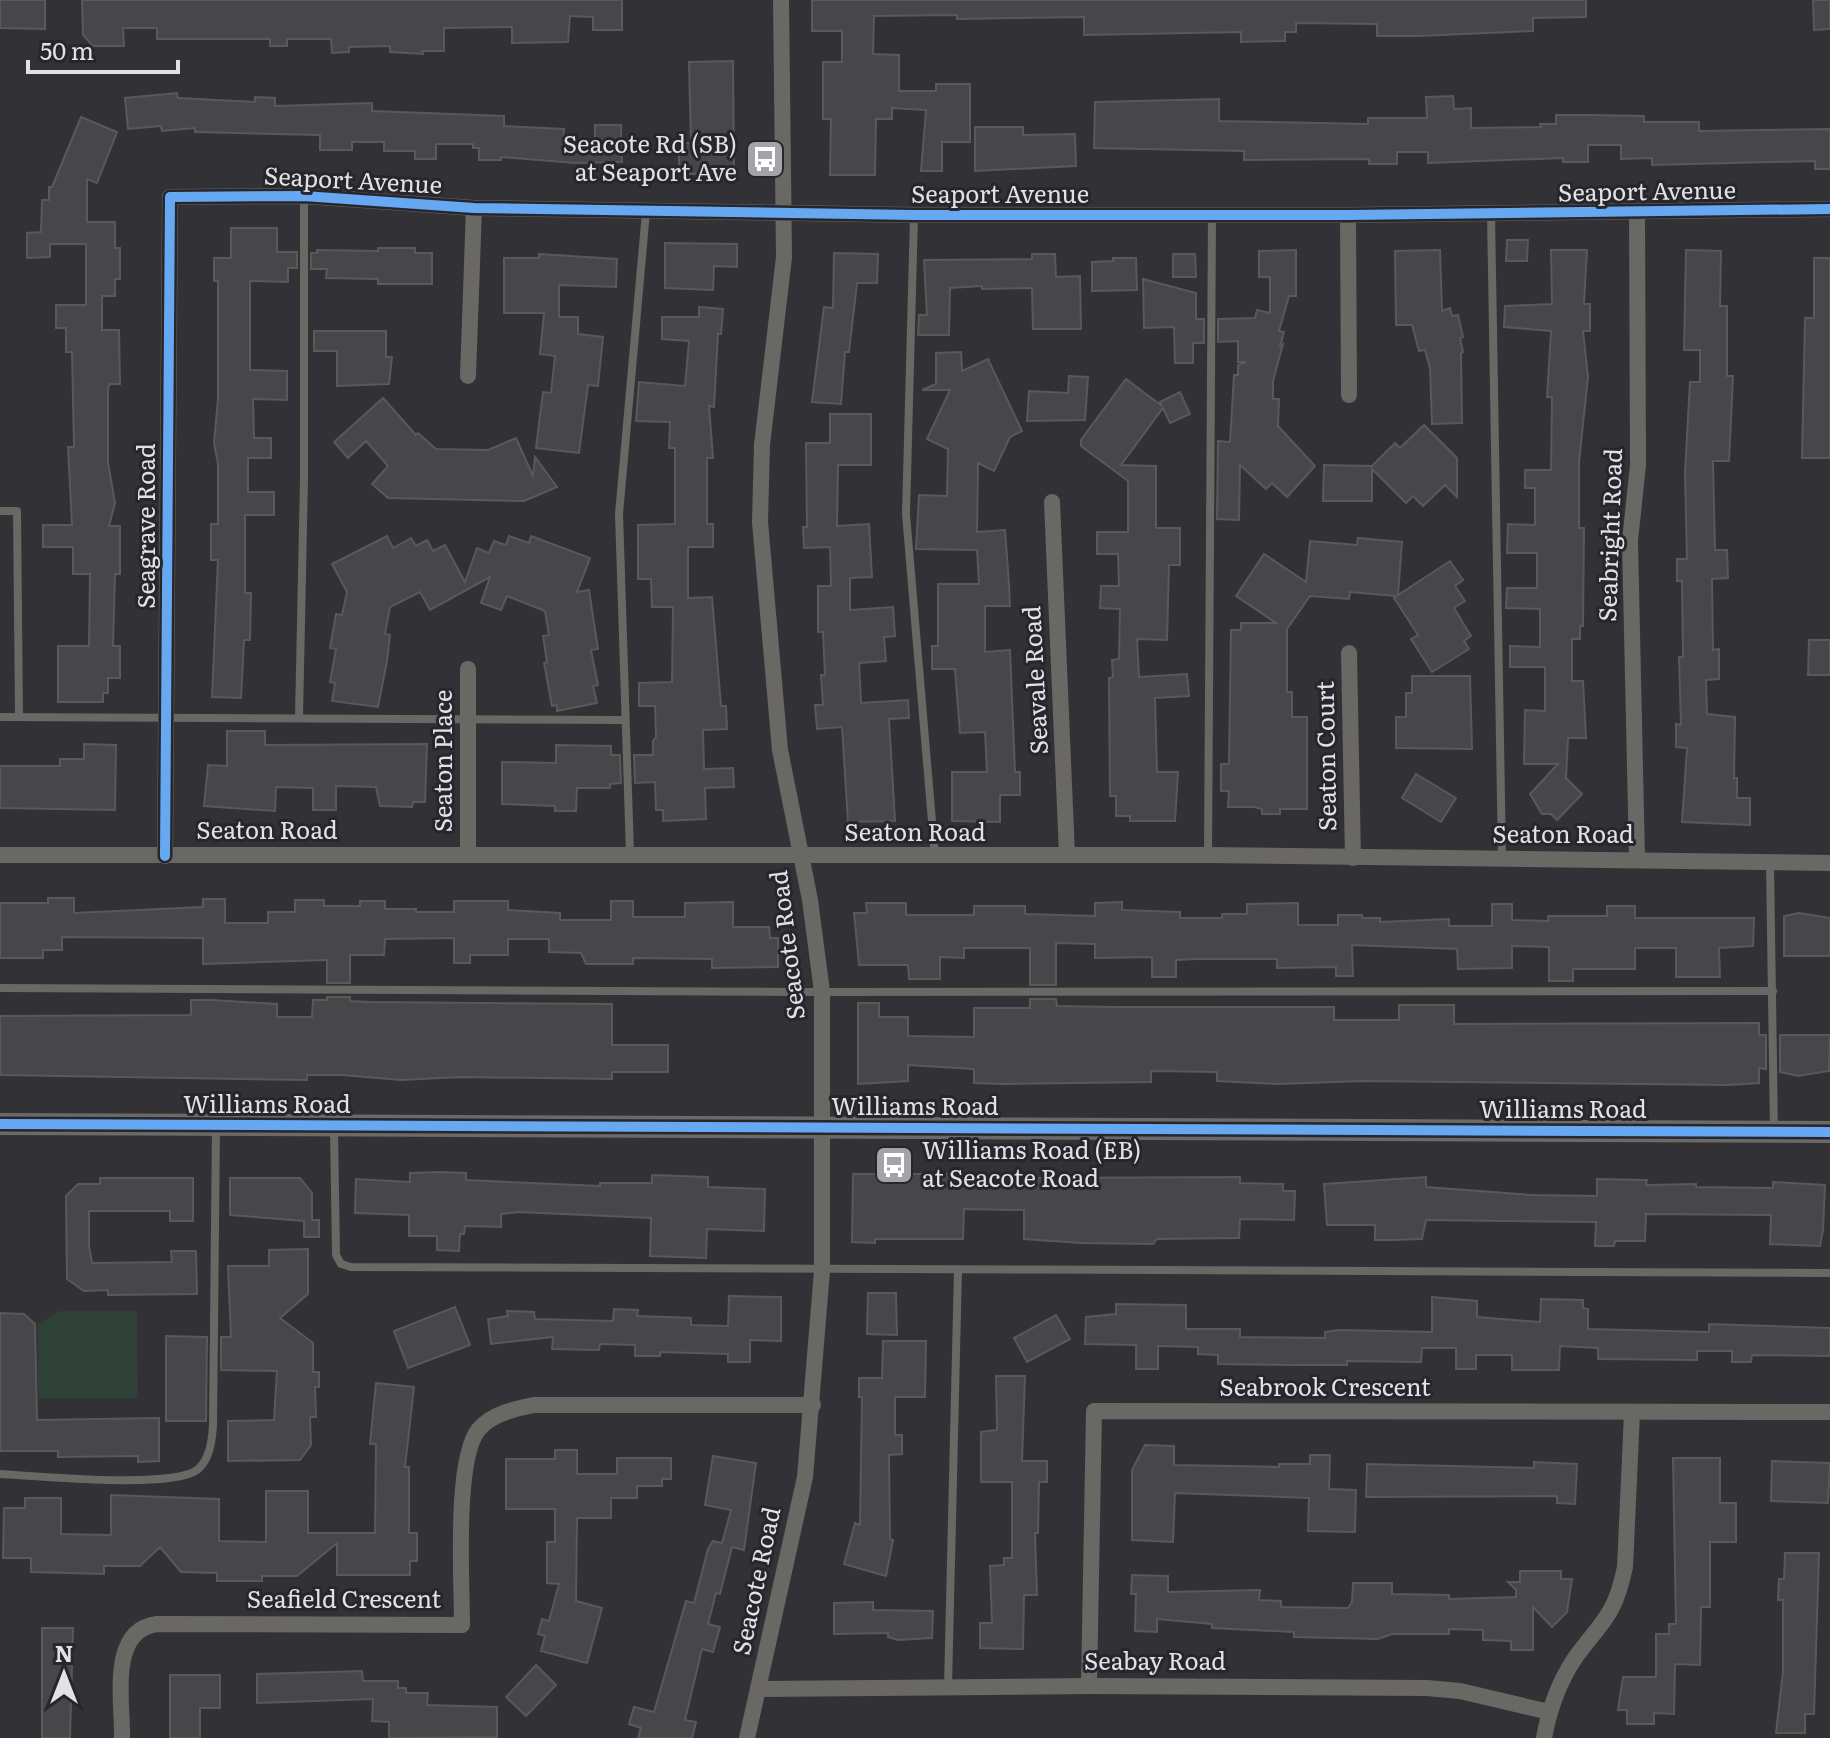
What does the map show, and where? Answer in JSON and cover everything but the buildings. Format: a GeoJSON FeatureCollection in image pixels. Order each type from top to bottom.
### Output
{"type":"FeatureCollection","features":[{"type":"Feature","properties":{"kind":"street","name":"Seacote Road"},"geometry":{"type":"LineString","coordinates":[[747,1738],[805,1477],[822,1271],[822,992],[801,856],[780,750],[760,522],[762,445],[784,257],[781,0]]}},
{"type":"Feature","properties":{"kind":"street","name":"Seaport Avenue"},"geometry":{"type":"LineString","coordinates":[[170,197],[304,196],[474,208],[914,215],[1212,216],[1830,209]]}},
{"type":"Feature","properties":{"kind":"street","name":"Seagrave Road"},"geometry":{"type":"LineString","coordinates":[[165,856],[170,197]]}},
{"type":"Feature","properties":{"kind":"street"},"geometry":{"type":"LineString","coordinates":[[468,376],[474,208]]}},
{"type":"Feature","properties":{"kind":"street","name":"Seabright Road"},"geometry":{"type":"LineString","coordinates":[[1637,212],[1638,465],[1630,541],[1637,858]]}},
{"type":"Feature","properties":{"kind":"street"},"geometry":{"type":"LineString","coordinates":[[1348,215],[1349,395]]}},
{"type":"Feature","properties":{"kind":"street","name":"Seavale Road"},"geometry":{"type":"LineString","coordinates":[[1052,502],[1067,855]]}},
{"type":"Feature","properties":{"kind":"street","name":"Seaton Court"},"geometry":{"type":"LineString","coordinates":[[1349,653],[1353,858]]}},
{"type":"Feature","properties":{"kind":"street","name":"Seaton Place"},"geometry":{"type":"LineString","coordinates":[[468,669],[468,854]]}},
{"type":"Feature","properties":{"kind":"street","name":"Seaton Road"},"geometry":{"type":"LineString","coordinates":[[0,855],[630,853],[935,858],[1208,855],[1502,860],[1637,858],[1830,863]]}},
{"type":"Feature","properties":{"kind":"street","name":"Williams Road"},"geometry":{"type":"LineString","coordinates":[[0,1124],[1830,1132]]}},
{"type":"Feature","properties":{"kind":"street","name":"Seafield Crescent"},"geometry":{"type":"LineString","coordinates":[[122,1738],[124,1655],[129,1639],[141,1628],[157,1624],[462,1625],[465,1462],[478,1430],[498,1415],[534,1405],[813,1405]]}},
{"type":"Feature","properties":{"kind":"street","name":"Seabrook Crescent"},"geometry":{"type":"LineString","coordinates":[[1089,1686],[1094,1411],[1830,1412]]}},
{"type":"Feature","properties":{"kind":"street"},"geometry":{"type":"LineString","coordinates":[[1544,1738],[1549,1712],[1563,1678],[1602,1628],[1620,1589],[1625,1567],[1632,1413]]}},
{"type":"Feature","properties":{"kind":"street","name":"Seabay Road"},"geometry":{"type":"LineString","coordinates":[[758,1689],[948,1686],[1427,1688],[1460,1691],[1549,1712]]}},
{"type":"Feature","properties":{"kind":"lane"},"geometry":{"type":"LineString","coordinates":[[299,717],[304,479],[304,196]]}},
{"type":"Feature","properties":{"kind":"lane"},"geometry":{"type":"LineString","coordinates":[[630,853],[619,514],[646,212]]}},
{"type":"Feature","properties":{"kind":"lane"},"geometry":{"type":"LineString","coordinates":[[1491,213],[1502,860]]}},
{"type":"Feature","properties":{"kind":"lane"},"geometry":{"type":"LineString","coordinates":[[914,215],[906,514],[935,858]]}},
{"type":"Feature","properties":{"kind":"lane"},"geometry":{"type":"LineString","coordinates":[[1208,855],[1212,216]]}},
{"type":"Feature","properties":{"kind":"lane"},"geometry":{"type":"LineString","coordinates":[[0,511],[17,511],[19,717]]}},
{"type":"Feature","properties":{"kind":"lane"},"geometry":{"type":"LineString","coordinates":[[0,717],[625,720]]}},
{"type":"Feature","properties":{"kind":"lane"},"geometry":{"type":"LineString","coordinates":[[1770,863],[1774,1131]]}},
{"type":"Feature","properties":{"kind":"lane"},"geometry":{"type":"LineString","coordinates":[[0,988],[822,992],[1773,991]]}},
{"type":"Feature","properties":{"kind":"lane"},"geometry":{"type":"LineString","coordinates":[[0,1474],[61,1478],[170,1478],[190,1474],[207,1458],[213,1425],[212,1235],[216,1125]]}},
{"type":"Feature","properties":{"kind":"lane"},"geometry":{"type":"LineString","coordinates":[[334,1126],[336,1255],[341,1264],[351,1267],[822,1271],[1310,1268],[1830,1273]]}},
{"type":"Feature","properties":{"kind":"lane"},"geometry":{"type":"LineString","coordinates":[[948,1686],[958,1270]]}},
{"type":"Feature","properties":{"kind":"green space"},"geometry":{"type":"Polygon","coordinates":[[[60,1311],[137,1311],[138,1398],[38,1398],[38,1324],[60,1311]]]}},
{"type":"Feature","properties":{"kind":"cycle path"},"geometry":{"type":"LineString","coordinates":[[165,856],[170,197],[304,196],[474,208],[914,215],[1348,215],[1830,209]]}},
{"type":"Feature","properties":{"kind":"cycle path"},"geometry":{"type":"LineString","coordinates":[[0,1124],[1830,1132]]}},
{"type":"Feature","properties":{"kind":"place","name":"Seacote Rd (SB) at Seaport Ave"},"geometry":{"type":"Point","coordinates":[765,159]}},
{"type":"Feature","properties":{"kind":"place","name":"Williams Road (EB) at Seacote Road"},"geometry":{"type":"Point","coordinates":[894,1165]}}]}
